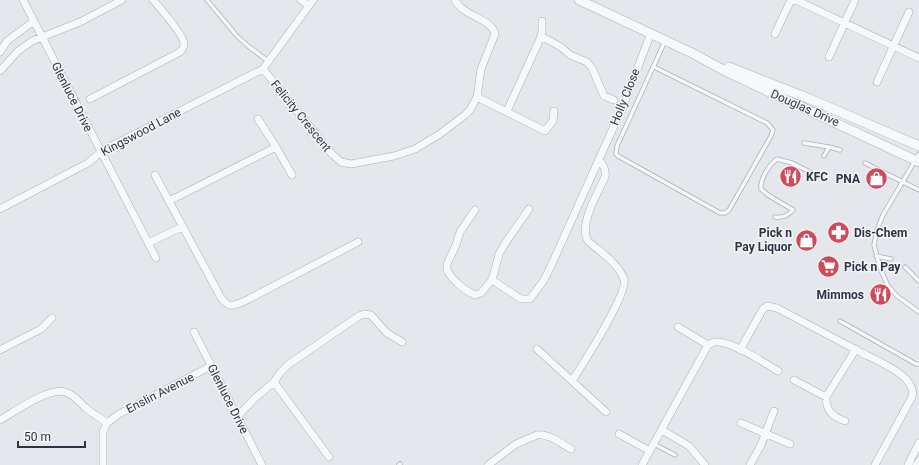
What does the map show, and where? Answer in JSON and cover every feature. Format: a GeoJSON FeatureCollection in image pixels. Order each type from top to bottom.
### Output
{"type":"FeatureCollection","features":[{"type":"Feature","properties":{"kind":"street","name":"Glenluce Drive"},"geometry":{"type":"LineString","coordinates":[[22,0],[156,258]]}},
{"type":"Feature","properties":{"kind":"street"},"geometry":{"type":"LineString","coordinates":[[0,71],[23,46],[80,22],[122,0]]}},
{"type":"Feature","properties":{"kind":"street"},"geometry":{"type":"LineString","coordinates":[[90,99],[180,52],[183,49],[184,43],[181,35],[153,0]]}},
{"type":"Feature","properties":{"kind":"street"},"geometry":{"type":"LineString","coordinates":[[263,69],[311,3],[301,0]]}},
{"type":"Feature","properties":{"kind":"street"},"geometry":{"type":"LineString","coordinates":[[455,0],[460,9],[489,25],[494,30],[495,34],[481,69],[477,97],[545,131],[553,121],[554,111]]}},
{"type":"Feature","properties":{"kind":"street","name":"Douglas Drive"},"geometry":{"type":"LineString","coordinates":[[580,0],[692,53],[727,72],[918,158]]}},
{"type":"Feature","properties":{"kind":"street"},"geometry":{"type":"LineString","coordinates":[[829,56],[855,0]]}},
{"type":"Feature","properties":{"kind":"street"},"geometry":{"type":"LineString","coordinates":[[775,34],[791,1],[799,1],[919,58]]}},
{"type":"Feature","properties":{"kind":"street"},"geometry":{"type":"LineString","coordinates":[[877,82],[909,12]]}},
{"type":"Feature","properties":{"kind":"street"},"geometry":{"type":"LineString","coordinates":[[507,111],[541,36],[542,21]]}},
{"type":"Feature","properties":{"kind":"street"},"geometry":{"type":"LineString","coordinates":[[0,52],[7,40],[34,22]]}},
{"type":"Feature","properties":{"kind":"street","name":"Holly Close"},"geometry":{"type":"LineString","coordinates":[[492,280],[521,300],[533,297],[547,273],[623,106],[650,33]]}},
{"type":"Feature","properties":{"kind":"street"},"geometry":{"type":"LineString","coordinates":[[541,36],[561,47],[570,55],[587,62],[592,68],[604,96],[614,100]]}},
{"type":"Feature","properties":{"kind":"street","name":"Douglas Drive"},"geometry":{"type":"LineString","coordinates":[[692,53],[817,102],[919,146]]}},
{"type":"Feature","properties":{"kind":"street","name":"Felicity Crescent"},"geometry":{"type":"LineString","coordinates":[[263,69],[322,143],[341,162],[351,164],[394,156],[415,149],[440,134],[465,115],[470,110],[477,97]]}},
{"type":"Feature","properties":{"kind":"street","name":"Kingswood Lane"},"geometry":{"type":"LineString","coordinates":[[0,209],[88,163],[101,152],[263,69]]}},
{"type":"Feature","properties":{"kind":"street"},"geometry":{"type":"LineString","coordinates":[[258,119],[292,175]]}},
{"type":"Feature","properties":{"kind":"street"},"geometry":{"type":"LineString","coordinates":[[169,201],[276,147]]}},
{"type":"Feature","properties":{"kind":"street"},"geometry":{"type":"LineString","coordinates":[[572,381],[586,360],[607,322],[622,293],[625,283],[618,270],[588,241],[586,237],[585,226],[605,177],[606,169],[599,160]]}},
{"type":"Feature","properties":{"kind":"street"},"geometry":{"type":"LineString","coordinates":[[155,175],[224,302],[232,306],[245,301],[358,242]]}},
{"type":"Feature","properties":{"kind":"street"},"geometry":{"type":"LineString","coordinates":[[475,210],[460,232],[447,270],[459,284],[468,292],[475,295],[481,293],[492,280],[499,254],[529,209]]}},
{"type":"Feature","properties":{"kind":"street"},"geometry":{"type":"LineString","coordinates":[[148,243],[182,227]]}},
{"type":"Feature","properties":{"kind":"street"},"geometry":{"type":"LineString","coordinates":[[740,350],[763,309],[767,306],[777,308],[856,349],[896,372],[906,380],[913,390],[912,397],[875,465]]}},
{"type":"Feature","properties":{"kind":"street"},"geometry":{"type":"LineString","coordinates":[[237,418],[254,399],[274,382],[284,368],[359,316],[367,314],[373,316],[387,333],[402,342]]}},
{"type":"Feature","properties":{"kind":"street"},"geometry":{"type":"LineString","coordinates":[[0,350],[40,329],[52,318]]}},
{"type":"Feature","properties":{"kind":"street"},"geometry":{"type":"LineString","coordinates":[[678,327],[708,345]]}},
{"type":"Feature","properties":{"kind":"street","name":"Glenluce Drive"},"geometry":{"type":"LineString","coordinates":[[194,332],[262,465]]}},
{"type":"Feature","properties":{"kind":"street"},"geometry":{"type":"LineString","coordinates":[[642,465],[708,345],[713,342],[720,342],[740,350],[778,371]]}},
{"type":"Feature","properties":{"kind":"street"},"geometry":{"type":"LineString","coordinates":[[537,349],[606,412]]}},
{"type":"Feature","properties":{"kind":"street"},"geometry":{"type":"LineString","coordinates":[[845,421],[837,418],[829,411],[826,403],[826,397],[856,349]]}},
{"type":"Feature","properties":{"kind":"street","name":"Enslin Avenue"},"geometry":{"type":"LineString","coordinates":[[107,424],[131,408],[211,366]]}},
{"type":"Feature","properties":{"kind":"street"},"geometry":{"type":"LineString","coordinates":[[794,380],[826,397]]}},
{"type":"Feature","properties":{"kind":"street"},"geometry":{"type":"LineString","coordinates":[[274,382],[329,457]]}},
{"type":"Feature","properties":{"kind":"street"},"geometry":{"type":"LineString","coordinates":[[0,420],[43,396],[59,391],[66,392],[107,424],[103,432],[103,465]]}},
{"type":"Feature","properties":{"kind":"street"},"geometry":{"type":"LineString","coordinates":[[750,465],[766,433],[774,411]]}},
{"type":"Feature","properties":{"kind":"street"},"geometry":{"type":"LineString","coordinates":[[740,423],[790,444]]}},
{"type":"Feature","properties":{"kind":"street"},"geometry":{"type":"LineString","coordinates":[[662,430],[689,446],[705,465]]}},
{"type":"Feature","properties":{"kind":"street"},"geometry":{"type":"LineString","coordinates":[[488,465],[516,444],[540,434],[572,449]]}},
{"type":"Feature","properties":{"kind":"street"},"geometry":{"type":"LineString","coordinates":[[619,434],[652,447]]}},
{"type":"Feature","properties":{"kind":"street"},"geometry":{"type":"LineString","coordinates":[[908,465],[919,443]]}},
{"type":"Feature","properties":{"kind":"street"},"geometry":{"type":"LineString","coordinates":[[916,465],[919,460]]}},
{"type":"Feature","properties":{"kind":"lane"},"geometry":{"type":"LineString","coordinates":[[207,0],[237,36],[268,61]]}},
{"type":"Feature","properties":{"kind":"lane"},"geometry":{"type":"LineString","coordinates":[[654,67],[748,113],[767,123],[772,129],[771,136],[729,210],[725,213],[720,214],[616,154],[617,146],[665,40]]}},
{"type":"Feature","properties":{"kind":"lane"},"geometry":{"type":"LineString","coordinates":[[804,143],[840,150]]}},
{"type":"Feature","properties":{"kind":"lane"},"geometry":{"type":"LineString","coordinates":[[824,156],[829,147]]}},
{"type":"Feature","properties":{"kind":"lane"},"geometry":{"type":"LineString","coordinates":[[918,158],[882,215],[874,245],[883,278],[888,286],[897,296],[919,312]]}},
{"type":"Feature","properties":{"kind":"lane"},"geometry":{"type":"LineString","coordinates":[[775,217],[782,218],[793,210],[761,189],[761,183],[770,165],[777,159],[780,159],[814,174]]}},
{"type":"Feature","properties":{"kind":"lane"},"geometry":{"type":"LineString","coordinates":[[865,163],[919,190]]}},
{"type":"Feature","properties":{"kind":"lane"},"geometry":{"type":"LineString","coordinates":[[876,256],[891,259]]}},
{"type":"Feature","properties":{"kind":"lane"},"geometry":{"type":"LineString","coordinates":[[905,267],[919,281]]}},
{"type":"Feature","properties":{"kind":"lane"},"geometry":{"type":"LineString","coordinates":[[840,321],[916,364],[919,364]]}},
{"type":"Feature","properties":{"kind":"lane"},"geometry":{"type":"LineString","coordinates":[[652,447],[675,455]]}},
{"type":"Feature","properties":{"kind":"place","name":"KFC"},"geometry":{"type":"Point","coordinates":[791,177]}},
{"type":"Feature","properties":{"kind":"place","name":"PNA"},"geometry":{"type":"Point","coordinates":[876,179]}},
{"type":"Feature","properties":{"kind":"place","name":"Dis-Chem"},"geometry":{"type":"Point","coordinates":[838,233]}},
{"type":"Feature","properties":{"kind":"place","name":"Pick n Pay Liquor"},"geometry":{"type":"Point","coordinates":[807,240]}},
{"type":"Feature","properties":{"kind":"place","name":"Pick n Pay"},"geometry":{"type":"Point","coordinates":[828,267]}},
{"type":"Feature","properties":{"kind":"place","name":"Mimmos"},"geometry":{"type":"Point","coordinates":[880,295]}}]}
